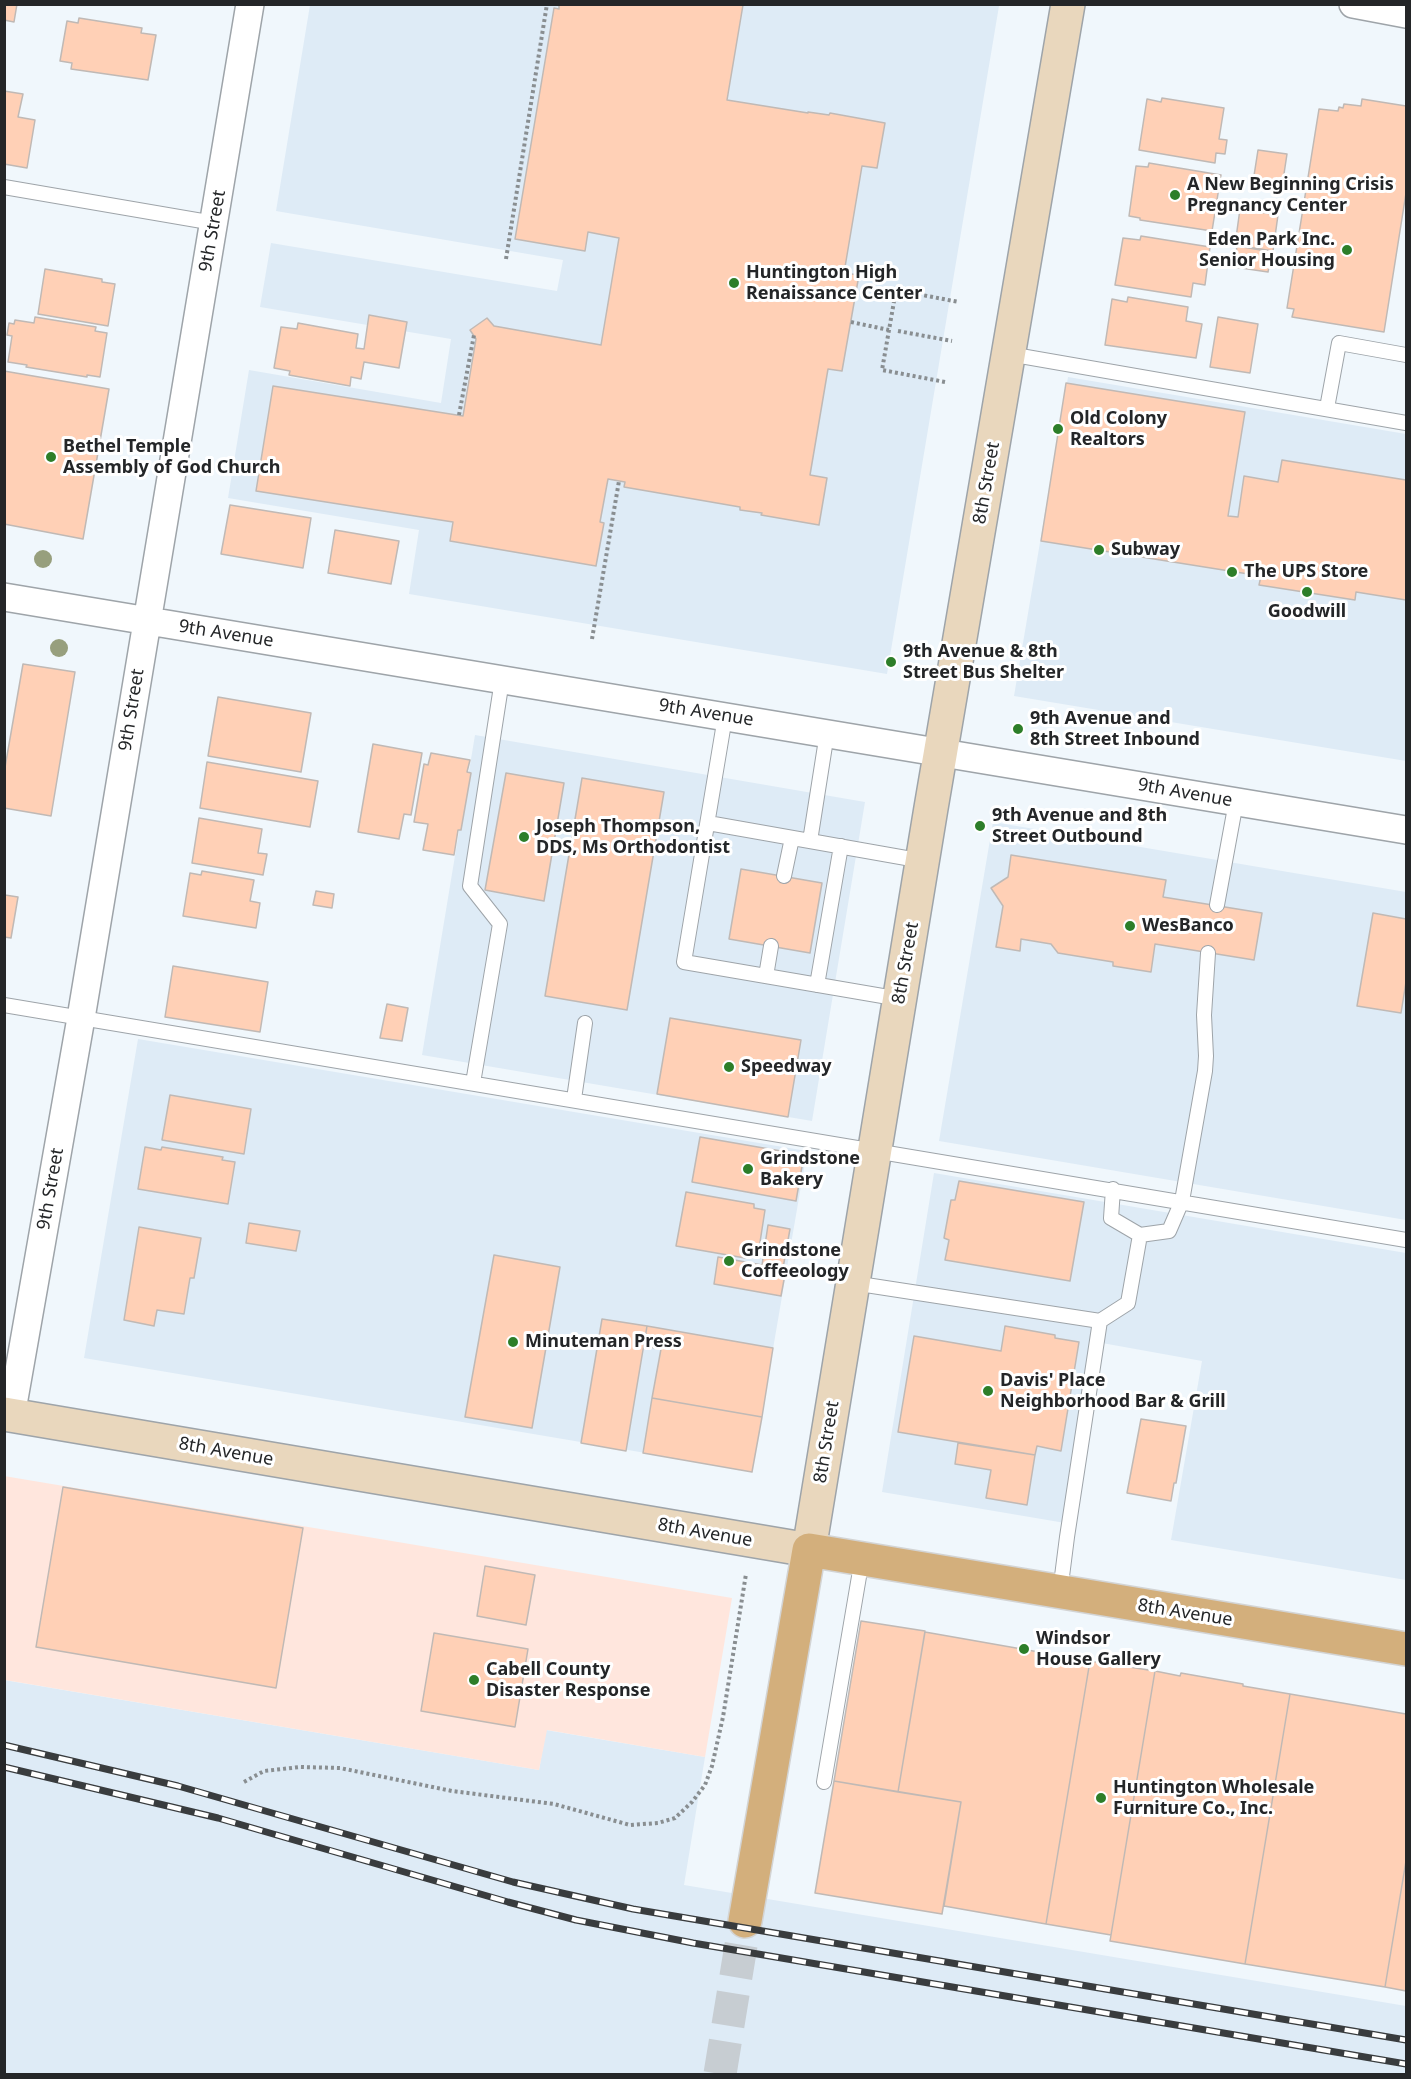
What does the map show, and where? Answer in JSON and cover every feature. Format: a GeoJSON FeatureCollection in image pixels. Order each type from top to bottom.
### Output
{"type":"FeatureCollection","features":[{"type":"Feature","properties":{"kind":"main road","name":"8th Avenue"},"geometry":{"type":"LineString","coordinates":[[809,1550],[1407,1649]]}},
{"type":"Feature","properties":{"kind":"main road","name":"8th Street"},"geometry":{"type":"LineString","coordinates":[[745,1921],[809,1550]]}},
{"type":"Feature","properties":{"kind":"street","name":"9th Street"},"geometry":{"type":"LineString","coordinates":[[8,1415],[81,1018],[249,4]]}},
{"type":"Feature","properties":{"kind":"street","name":"8th Street"},"geometry":{"type":"LineString","coordinates":[[809,1550],[1068,4]]}},
{"type":"Feature","properties":{"kind":"street"},"geometry":{"type":"LineString","coordinates":[[1353,4],[1407,14]]}},
{"type":"Feature","properties":{"kind":"street","name":"9th Avenue"},"geometry":{"type":"LineString","coordinates":[[4,597],[1407,831]]}},
{"type":"Feature","properties":{"kind":"street","name":"8th Avenue"},"geometry":{"type":"LineString","coordinates":[[8,1415],[809,1550]]}},
{"type":"Feature","properties":{"kind":"lane"},"geometry":{"type":"LineString","coordinates":[[4,187],[214,222]]}},
{"type":"Feature","properties":{"kind":"lane"},"geometry":{"type":"LineString","coordinates":[[1327,408],[1339,343],[1407,355]]}},
{"type":"Feature","properties":{"kind":"lane"},"geometry":{"type":"LineString","coordinates":[[1009,354],[1407,423]]}},
{"type":"Feature","properties":{"kind":"lane"},"geometry":{"type":"LineString","coordinates":[[472,1083],[500,924],[470,886],[502,680]]}},
{"type":"Feature","properties":{"kind":"lane"},"geometry":{"type":"LineString","coordinates":[[725,717],[684,962],[900,999]]}},
{"type":"Feature","properties":{"kind":"lane"},"geometry":{"type":"LineString","coordinates":[[810,841],[827,733]]}},
{"type":"Feature","properties":{"kind":"lane"},"geometry":{"type":"LineString","coordinates":[[1217,905],[1236,802]]}},
{"type":"Feature","properties":{"kind":"lane"},"geometry":{"type":"LineString","coordinates":[[708,823],[923,861]]}},
{"type":"Feature","properties":{"kind":"lane"},"geometry":{"type":"LineString","coordinates":[[784,876],[792,838]]}},
{"type":"Feature","properties":{"kind":"lane"},"geometry":{"type":"LineString","coordinates":[[817,985],[841,846]]}},
{"type":"Feature","properties":{"kind":"lane"},"geometry":{"type":"LineString","coordinates":[[766,976],[771,946]]}},
{"type":"Feature","properties":{"kind":"lane"},"geometry":{"type":"LineString","coordinates":[[1113,1189],[1112,1218],[1140,1235],[1170,1231],[1182,1201],[1205,1071],[1204,1015],[1208,953]]}},
{"type":"Feature","properties":{"kind":"lane"},"geometry":{"type":"LineString","coordinates":[[4,1005],[875,1149],[1407,1240]]}},
{"type":"Feature","properties":{"kind":"lane"},"geometry":{"type":"LineString","coordinates":[[574,1099],[585,1023]]}},
{"type":"Feature","properties":{"kind":"lane"},"geometry":{"type":"LineString","coordinates":[[853,1283],[1100,1321],[1128,1303],[1140,1235]]}},
{"type":"Feature","properties":{"kind":"lane"},"geometry":{"type":"LineString","coordinates":[[1060,1592],[1100,1321]]}},
{"type":"Feature","properties":{"kind":"lane"},"geometry":{"type":"LineString","coordinates":[[824,1782],[862,1559]]}},
{"type":"Feature","properties":{"kind":"path"},"geometry":{"type":"LineString","coordinates":[[506,259],[548,4]]}},
{"type":"Feature","properties":{"kind":"path"},"geometry":{"type":"LineString","coordinates":[[945,382],[882,370],[896,290],[959,302]]}},
{"type":"Feature","properties":{"kind":"path"},"geometry":{"type":"LineString","coordinates":[[851,322],[889,330]]}},
{"type":"Feature","properties":{"kind":"path"},"geometry":{"type":"LineString","coordinates":[[898,331],[952,341]]}},
{"type":"Feature","properties":{"kind":"path"},"geometry":{"type":"LineString","coordinates":[[459,415],[474,336]]}},
{"type":"Feature","properties":{"kind":"path"},"geometry":{"type":"LineString","coordinates":[[592,639],[619,481]]}},
{"type":"Feature","properties":{"kind":"path"},"geometry":{"type":"LineString","coordinates":[[244,1782],[264,1771],[300,1767],[340,1768],[452,1791],[554,1804],[630,1825],[658,1823],[675,1818],[692,1802],[705,1785],[712,1766],[751,1541]]}},
{"type":"Feature","properties":{"kind":"shaded area"},"geometry":{"type":"Polygon","coordinates":[[[993,4],[999,6],[887,674],[409,594],[419,530],[228,498],[249,370],[441,403],[451,339],[260,307],[271,243],[557,291],[563,260],[276,211],[310,5],[993,4]]]}},
{"type":"Feature","properties":{"kind":"shaded area"},"geometry":{"type":"Polygon","coordinates":[[[1068,377],[1406,434],[1406,761],[1014,696],[1068,377]]]}},
{"type":"Feature","properties":{"kind":"shaded area"},"geometry":{"type":"Polygon","coordinates":[[[475,735],[865,802],[812,1121],[422,1055],[475,735]]]}},
{"type":"Feature","properties":{"kind":"shaded area"},"geometry":{"type":"Polygon","coordinates":[[[993,822],[1406,892],[1406,1220],[939,1141],[993,822]]]}},
{"type":"Feature","properties":{"kind":"shaded area"},"geometry":{"type":"Polygon","coordinates":[[[138,1039],[807,1151],[752,1471],[84,1358],[138,1039]]]}},
{"type":"Feature","properties":{"kind":"shaded area"},"geometry":{"type":"Polygon","coordinates":[[[934,1173],[1406,1253],[1406,1580],[1171,1540],[1202,1361],[1102,1343],[1071,1524],[882,1492],[934,1173]]]}},
{"type":"Feature","properties":{"kind":"shaded area"},"geometry":{"type":"Polygon","coordinates":[[[4,1476],[732,1598],[705,1757],[547,1730],[539,1770],[5,1680],[4,1476]]]}},
{"type":"Feature","properties":{"kind":"shaded area"},"geometry":{"type":"Polygon","coordinates":[[[4,1680],[539,1770],[546,1730],[705,1757],[684,1885],[1406,2006],[1406,2074],[5,2074],[4,1680]]]}},
{"type":"Feature","properties":{"kind":"building"},"geometry":{"type":"Polygon","coordinates":[[[4,4],[17,4],[14,22],[4,20],[4,4]]]}},
{"type":"Feature","properties":{"kind":"building","name":"Huntington High Renaissance Center"},"geometry":{"type":"Polygon","coordinates":[[[559,4],[743,5],[727,100],[808,113],[829,115],[830,113],[885,123],[877,168],[862,166],[844,273],[859,275],[842,371],[828,369],[810,475],[827,478],[819,525],[761,515],[762,513],[740,510],[740,507],[624,487],[625,482],[608,479],[600,522],[604,523],[596,566],[450,541],[453,522],[256,491],[273,386],[463,416],[476,339],[470,330],[487,318],[494,326],[601,345],[619,238],[588,232],[585,251],[515,239],[554,8],[559,9],[559,4]]]}},
{"type":"Feature","properties":{"kind":"building"},"geometry":{"type":"Polygon","coordinates":[[[79,18],[142,28],[141,33],[156,35],[148,80],[71,69],[72,63],[60,61],[67,21],[78,23],[79,18]]]}},
{"type":"Feature","properties":{"kind":"building"},"geometry":{"type":"Polygon","coordinates":[[[4,91],[23,94],[18,117],[35,120],[27,168],[4,164],[4,91]]]}},
{"type":"Feature","properties":{"kind":"building"},"geometry":{"type":"Polygon","coordinates":[[[1162,98],[1224,108],[1219,139],[1227,140],[1225,154],[1216,153],[1215,163],[1139,150],[1147,99],[1161,102],[1162,98]]]}},
{"type":"Feature","properties":{"kind":"building","name":"Eden Park Inc. Senior Housing"},"geometry":{"type":"Polygon","coordinates":[[[1362,99],[1406,106],[1406,193],[1384,332],[1292,317],[1294,309],[1287,308],[1319,109],[1338,111],[1339,107],[1343,108],[1344,104],[1361,106],[1362,99]]]}},
{"type":"Feature","properties":{"kind":"building"},"geometry":{"type":"Polygon","coordinates":[[[1258,150],[1287,154],[1282,187],[1253,182],[1258,150]]]}},
{"type":"Feature","properties":{"kind":"building","name":"A New Beginning Crisis Pregnancy Center"},"geometry":{"type":"Polygon","coordinates":[[[1149,163],[1221,175],[1212,231],[1140,220],[1140,218],[1129,216],[1136,166],[1148,167],[1149,163]]]}},
{"type":"Feature","properties":{"kind":"building"},"geometry":{"type":"Polygon","coordinates":[[[1240,209],[1278,215],[1273,251],[1235,245],[1240,209]]]}},
{"type":"Feature","properties":{"kind":"building"},"geometry":{"type":"Polygon","coordinates":[[[1141,236],[1210,247],[1205,285],[1193,283],[1191,297],[1115,285],[1123,238],[1140,240],[1141,236]]]}},
{"type":"Feature","properties":{"kind":"building"},"geometry":{"type":"Polygon","coordinates":[[[1237,246],[1272,252],[1268,272],[1234,267],[1237,246]]]}},
{"type":"Feature","properties":{"kind":"building"},"geometry":{"type":"Polygon","coordinates":[[[45,269],[102,279],[102,282],[115,284],[108,326],[38,314],[45,269]]]}},
{"type":"Feature","properties":{"kind":"building"},"geometry":{"type":"Polygon","coordinates":[[[1128,297],[1188,307],[1186,321],[1202,324],[1196,358],[1105,345],[1112,299],[1127,302],[1128,297]]]}},
{"type":"Feature","properties":{"kind":"building"},"geometry":{"type":"Polygon","coordinates":[[[369,315],[407,322],[399,368],[364,362],[361,379],[351,377],[350,386],[289,375],[290,371],[274,368],[281,327],[297,329],[298,323],[358,334],[356,348],[364,349],[369,315]]]}},
{"type":"Feature","properties":{"kind":"building"},"geometry":{"type":"Polygon","coordinates":[[[35,317],[96,327],[95,331],[107,333],[100,377],[87,375],[87,377],[8,362],[12,336],[7,335],[9,323],[14,324],[15,320],[34,323],[35,317]]]}},
{"type":"Feature","properties":{"kind":"building"},"geometry":{"type":"Polygon","coordinates":[[[1218,317],[1258,324],[1250,373],[1210,367],[1218,317]]]}},
{"type":"Feature","properties":{"kind":"building","name":"Bethel Temple Assembly of God Church"},"geometry":{"type":"Polygon","coordinates":[[[4,371],[109,389],[83,539],[4,524],[4,371]]]}},
{"type":"Feature","properties":{"kind":"building"},"geometry":{"type":"Polygon","coordinates":[[[1066,383],[1245,412],[1228,516],[1238,517],[1244,476],[1278,482],[1282,460],[1406,480],[1406,600],[1356,592],[1355,600],[1259,585],[1261,576],[1041,541],[1066,383]]]}},
{"type":"Feature","properties":{"kind":"building"},"geometry":{"type":"Polygon","coordinates":[[[230,505],[311,518],[303,568],[221,554],[230,505]]]}},
{"type":"Feature","properties":{"kind":"building"},"geometry":{"type":"Polygon","coordinates":[[[335,530],[399,541],[391,584],[328,573],[335,530]]]}},
{"type":"Feature","properties":{"kind":"building"},"geometry":{"type":"Polygon","coordinates":[[[23,664],[75,672],[51,816],[4,808],[4,773],[23,664]]]}},
{"type":"Feature","properties":{"kind":"building"},"geometry":{"type":"Polygon","coordinates":[[[218,697],[311,713],[301,772],[208,756],[218,697]]]}},
{"type":"Feature","properties":{"kind":"building"},"geometry":{"type":"Polygon","coordinates":[[[373,744],[422,753],[411,815],[404,814],[399,839],[358,832],[373,744]]]}},
{"type":"Feature","properties":{"kind":"building"},"geometry":{"type":"Polygon","coordinates":[[[431,753],[470,760],[467,772],[471,773],[454,855],[423,850],[428,824],[414,822],[424,764],[428,765],[431,753]]]}},
{"type":"Feature","properties":{"kind":"building"},"geometry":{"type":"Polygon","coordinates":[[[207,762],[318,781],[310,827],[200,808],[207,762]]]}},
{"type":"Feature","properties":{"kind":"building","name":"Joseph Thompson, DDS, Ms Orthodontist"},"geometry":{"type":"Polygon","coordinates":[[[506,773],[564,783],[544,901],[485,890],[506,773]]]}},
{"type":"Feature","properties":{"kind":"building"},"geometry":{"type":"Polygon","coordinates":[[[582,778],[664,792],[627,1010],[545,996],[582,778]]]}},
{"type":"Feature","properties":{"kind":"building"},"geometry":{"type":"Polygon","coordinates":[[[199,818],[262,829],[258,853],[267,854],[263,875],[192,863],[199,818]]]}},
{"type":"Feature","properties":{"kind":"building","name":"WesBanco"},"geometry":{"type":"Polygon","coordinates":[[[1011,855],[1166,880],[1163,897],[1262,913],[1254,960],[1155,944],[1151,972],[1113,966],[1113,962],[1058,953],[1051,944],[1021,939],[1020,951],[996,947],[1003,906],[991,888],[1008,877],[1011,855]]]}},
{"type":"Feature","properties":{"kind":"building"},"geometry":{"type":"Polygon","coordinates":[[[741,869],[822,883],[810,953],[729,939],[741,869]]]}},
{"type":"Feature","properties":{"kind":"building"},"geometry":{"type":"Polygon","coordinates":[[[202,871],[254,880],[250,901],[260,903],[256,928],[183,916],[190,873],[201,875],[202,871]]]}},
{"type":"Feature","properties":{"kind":"building"},"geometry":{"type":"Polygon","coordinates":[[[4,891],[5,895],[18,897],[11,938],[4,937],[4,891]]]}},
{"type":"Feature","properties":{"kind":"building"},"geometry":{"type":"Polygon","coordinates":[[[316,891],[334,894],[332,908],[313,905],[316,891]]]}},
{"type":"Feature","properties":{"kind":"building"},"geometry":{"type":"Polygon","coordinates":[[[1373,913],[1406,919],[1406,982],[1401,1013],[1357,1006],[1373,913]]]}},
{"type":"Feature","properties":{"kind":"building"},"geometry":{"type":"Polygon","coordinates":[[[173,966],[268,982],[260,1032],[165,1017],[173,966]]]}},
{"type":"Feature","properties":{"kind":"building"},"geometry":{"type":"Polygon","coordinates":[[[387,1004],[408,1008],[402,1041],[380,1038],[387,1004]]]}},
{"type":"Feature","properties":{"kind":"building","name":"Speedway"},"geometry":{"type":"Polygon","coordinates":[[[670,1018],[801,1040],[788,1117],[657,1094],[670,1018]]]}},
{"type":"Feature","properties":{"kind":"building"},"geometry":{"type":"Polygon","coordinates":[[[170,1095],[251,1109],[244,1154],[162,1140],[170,1095]]]}},
{"type":"Feature","properties":{"kind":"building","name":"Grindstone Bakery"},"geometry":{"type":"Polygon","coordinates":[[[700,1137],[804,1155],[796,1201],[692,1182],[700,1137]]]}},
{"type":"Feature","properties":{"kind":"building"},"geometry":{"type":"Polygon","coordinates":[[[145,1147],[161,1150],[162,1147],[223,1157],[222,1160],[235,1162],[228,1204],[138,1189],[145,1147]]]}},
{"type":"Feature","properties":{"kind":"building"},"geometry":{"type":"Polygon","coordinates":[[[959,1181],[1084,1202],[1070,1281],[945,1260],[949,1240],[944,1238],[951,1200],[955,1200],[959,1181]]]}},
{"type":"Feature","properties":{"kind":"building"},"geometry":{"type":"Polygon","coordinates":[[[686,1192],[754,1204],[754,1208],[765,1210],[758,1255],[746,1253],[745,1258],[676,1246],[686,1192]]]}},
{"type":"Feature","properties":{"kind":"building"},"geometry":{"type":"Polygon","coordinates":[[[249,1223],[300,1231],[296,1251],[246,1243],[249,1223]]]}},
{"type":"Feature","properties":{"kind":"building","name":"Grindstone Coffeeology"},"geometry":{"type":"Polygon","coordinates":[[[768,1225],[790,1229],[781,1296],[714,1284],[718,1257],[762,1265],[768,1225]]]}},
{"type":"Feature","properties":{"kind":"building"},"geometry":{"type":"Polygon","coordinates":[[[139,1227],[201,1238],[194,1278],[190,1278],[184,1314],[157,1310],[154,1326],[124,1320],[139,1227]]]}},
{"type":"Feature","properties":{"kind":"building","name":"Minuteman Press"},"geometry":{"type":"Polygon","coordinates":[[[494,1255],[560,1267],[532,1428],[465,1417],[494,1255]]]}},
{"type":"Feature","properties":{"kind":"building"},"geometry":{"type":"Polygon","coordinates":[[[602,1319],[647,1326],[626,1451],[581,1443],[602,1319]]]}},
{"type":"Feature","properties":{"kind":"building"},"geometry":{"type":"Polygon","coordinates":[[[647,1326],[773,1348],[762,1417],[652,1398],[661,1349],[644,1346],[647,1326]]]}},
{"type":"Feature","properties":{"kind":"building","name":"Davis' Place Neighborhood Bar & Grill"},"geometry":{"type":"Polygon","coordinates":[[[1005,1326],[1079,1342],[1061,1451],[1037,1446],[1035,1455],[898,1432],[914,1336],[1001,1351],[1005,1326]]]}},
{"type":"Feature","properties":{"kind":"building"},"geometry":{"type":"Polygon","coordinates":[[[652,1398],[762,1417],[752,1472],[643,1453],[652,1398]]]}},
{"type":"Feature","properties":{"kind":"building"},"geometry":{"type":"Polygon","coordinates":[[[1141,1419],[1186,1426],[1171,1501],[1127,1493],[1141,1419]]]}},
{"type":"Feature","properties":{"kind":"building"},"geometry":{"type":"Polygon","coordinates":[[[958,1443],[1035,1455],[1027,1505],[986,1498],[991,1470],[955,1464],[958,1443]]]}},
{"type":"Feature","properties":{"kind":"building"},"geometry":{"type":"Polygon","coordinates":[[[63,1487],[303,1528],[276,1688],[36,1647],[63,1487]]]}},
{"type":"Feature","properties":{"kind":"building"},"geometry":{"type":"Polygon","coordinates":[[[485,1566],[535,1575],[526,1625],[477,1616],[485,1566]]]}},
{"type":"Feature","properties":{"kind":"building"},"geometry":{"type":"Polygon","coordinates":[[[861,1621],[925,1631],[898,1792],[834,1781],[861,1621]]]}},
{"type":"Feature","properties":{"kind":"building"},"geometry":{"type":"Polygon","coordinates":[[[925,1632],[1090,1661],[1046,1924],[944,1906],[961,1802],[898,1792],[925,1632]]]}},
{"type":"Feature","properties":{"kind":"building","name":"Cabell County Disaster Response"},"geometry":{"type":"Polygon","coordinates":[[[434,1633],[528,1649],[515,1727],[421,1711],[434,1633]]]}},
{"type":"Feature","properties":{"kind":"building","name":"Huntington Wholesale Furniture Co., Inc."},"geometry":{"type":"Polygon","coordinates":[[[1090,1661],[1155,1671],[1111,1935],[1046,1924],[1090,1661]]]}},
{"type":"Feature","properties":{"kind":"building"},"geometry":{"type":"Polygon","coordinates":[[[1155,1671],[1180,1676],[1181,1673],[1290,1694],[1245,1964],[1110,1941],[1155,1671]]]}},
{"type":"Feature","properties":{"kind":"building"},"geometry":{"type":"Polygon","coordinates":[[[1290,1694],[1406,1714],[1406,1861],[1385,1987],[1245,1964],[1290,1694]]]}},
{"type":"Feature","properties":{"kind":"building"},"geometry":{"type":"Polygon","coordinates":[[[834,1781],[961,1802],[942,1914],[815,1893],[834,1781]]]}},
{"type":"Feature","properties":{"kind":"building"},"geometry":{"type":"Polygon","coordinates":[[[1406,1861],[1406,1991],[1385,1987],[1406,1861]]]}},
{"type":"Feature","properties":{"kind":"tunnel"},"geometry":{"type":"LineString","coordinates":[[720,2074],[745,1921]]}},
{"type":"Feature","properties":{"kind":"railway"},"geometry":{"type":"LineString","coordinates":[[4,1745],[178,1786],[513,1882],[633,1909],[1406,2040]]}},
{"type":"Feature","properties":{"kind":"railway"},"geometry":{"type":"LineString","coordinates":[[4,1767],[218,1818],[576,1920],[693,1943],[1406,2064]]}},
{"type":"Feature","properties":{"kind":"place","name":"A New Beginning Crisis Pregnancy Center"},"geometry":{"type":"Point","coordinates":[1175,195]}},
{"type":"Feature","properties":{"kind":"place","name":"Eden Park Inc. Senior Housing"},"geometry":{"type":"Point","coordinates":[1347,250]}},
{"type":"Feature","properties":{"kind":"place","name":"Huntington High Renaissance Center"},"geometry":{"type":"Point","coordinates":[734,283]}},
{"type":"Feature","properties":{"kind":"place","name":"Old Colony Realtors"},"geometry":{"type":"Point","coordinates":[1058,429]}},
{"type":"Feature","properties":{"kind":"place","name":"Bethel Temple Assembly of God Church"},"geometry":{"type":"Point","coordinates":[51,457]}},
{"type":"Feature","properties":{"kind":"place","name":"Subway"},"geometry":{"type":"Point","coordinates":[1099,550]}},
{"type":"Feature","properties":{"kind":"place","name":"The UPS Store"},"geometry":{"type":"Point","coordinates":[1232,572]}},
{"type":"Feature","properties":{"kind":"place","name":"Goodwill"},"geometry":{"type":"Point","coordinates":[1307,592]}},
{"type":"Feature","properties":{"kind":"place","name":"9th Avenue & 8th Street Bus Shelter"},"geometry":{"type":"Point","coordinates":[891,662]}},
{"type":"Feature","properties":{"kind":"place","name":"9th Avenue and 8th Street Inbound"},"geometry":{"type":"Point","coordinates":[1018,729]}},
{"type":"Feature","properties":{"kind":"place","name":"9th Avenue and 8th Street Outbound"},"geometry":{"type":"Point","coordinates":[980,826]}},
{"type":"Feature","properties":{"kind":"place","name":"Joseph Thompson, DDS, Ms Orthodontist"},"geometry":{"type":"Point","coordinates":[524,837]}},
{"type":"Feature","properties":{"kind":"place","name":"WesBanco"},"geometry":{"type":"Point","coordinates":[1130,926]}},
{"type":"Feature","properties":{"kind":"place","name":"Speedway"},"geometry":{"type":"Point","coordinates":[729,1067]}},
{"type":"Feature","properties":{"kind":"place","name":"Grindstone Bakery"},"geometry":{"type":"Point","coordinates":[748,1169]}},
{"type":"Feature","properties":{"kind":"place","name":"Grindstone Coffeeology"},"geometry":{"type":"Point","coordinates":[729,1261]}},
{"type":"Feature","properties":{"kind":"place","name":"Minuteman Press"},"geometry":{"type":"Point","coordinates":[513,1342]}},
{"type":"Feature","properties":{"kind":"place","name":"Davis' Place Neighborhood Bar & Grill"},"geometry":{"type":"Point","coordinates":[988,1391]}},
{"type":"Feature","properties":{"kind":"place","name":"Windsor House Gallery"},"geometry":{"type":"Point","coordinates":[1024,1649]}},
{"type":"Feature","properties":{"kind":"place","name":"Cabell County Disaster Response"},"geometry":{"type":"Point","coordinates":[474,1680]}},
{"type":"Feature","properties":{"kind":"place","name":"Huntington Wholesale Furniture Co., Inc."},"geometry":{"type":"Point","coordinates":[1101,1798]}}]}
